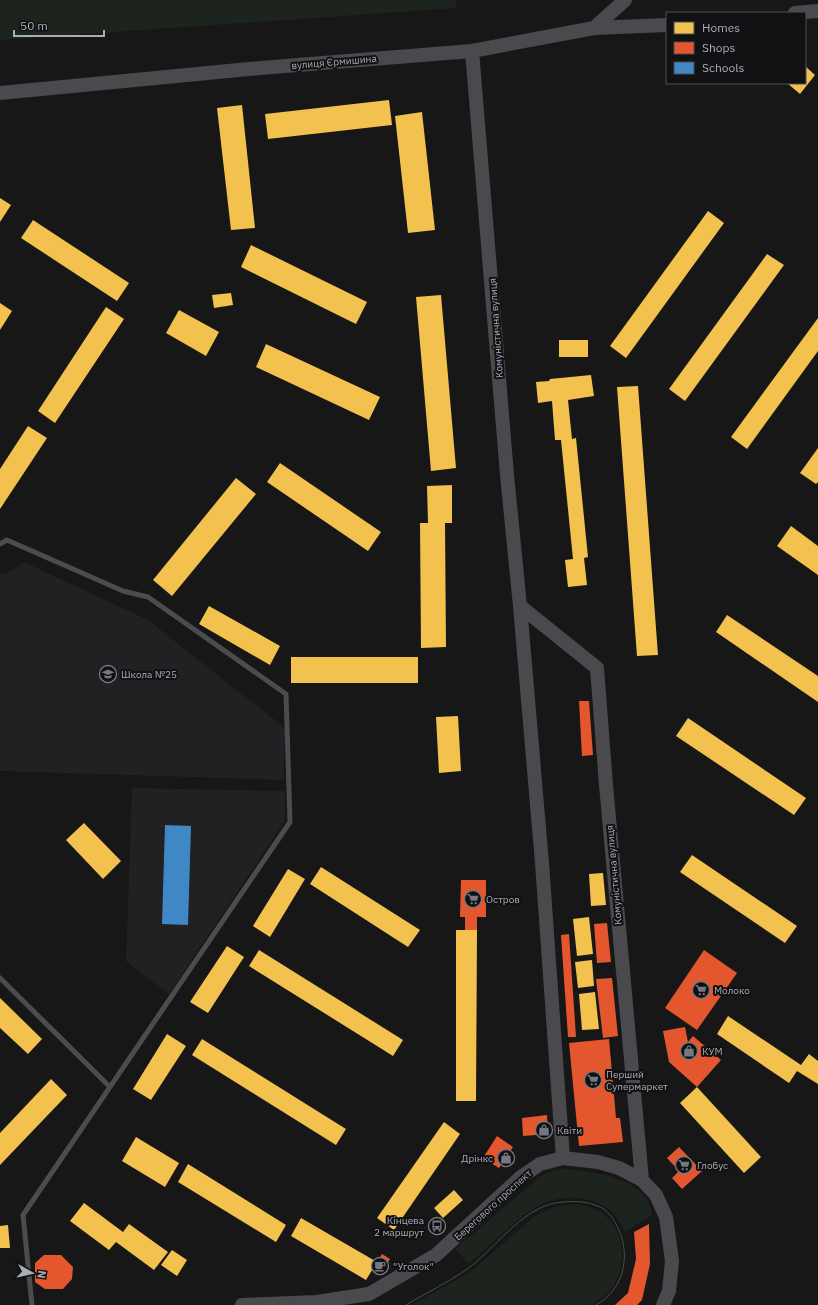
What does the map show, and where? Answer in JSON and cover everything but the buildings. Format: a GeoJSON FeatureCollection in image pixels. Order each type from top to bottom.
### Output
{"type":"FeatureCollection","features":[{"type":"Feature","properties":{"kind":"street"},"geometry":{"type":"LineString","coordinates":[[594,28],[625,0]]}},
{"type":"Feature","properties":{"kind":"street"},"geometry":{"type":"LineString","coordinates":[[806,12],[818,11]]}},
{"type":"Feature","properties":{"kind":"street","name":"вулиця Єрмишина"},"geometry":{"type":"LineString","coordinates":[[0,93],[249,69],[472,51],[594,28],[666,25]]}},
{"type":"Feature","properties":{"kind":"street","name":"Комуністична вулиця"},"geometry":{"type":"LineString","coordinates":[[472,51],[507,475],[542,863],[563,1158]]}},
{"type":"Feature","properties":{"kind":"street","name":"Комуністична вулиця"},"geometry":{"type":"LineString","coordinates":[[520,606],[597,668],[607,801],[642,1180]]}},
{"type":"Feature","properties":{"kind":"street","name":"Берегового проспект"},"geometry":{"type":"LineString","coordinates":[[242,1305],[317,1302],[369,1294],[436,1255],[521,1177],[540,1164],[563,1158],[598,1162],[619,1168],[642,1180],[656,1195],[666,1217],[672,1261],[669,1291],[663,1305]]}},
{"type":"Feature","properties":{"kind":"lane"},"geometry":{"type":"LineString","coordinates":[[0,544],[7,540],[123,592],[148,597],[286,694],[290,822],[23,1215],[32,1305]]}},
{"type":"Feature","properties":{"kind":"lane"},"geometry":{"type":"LineString","coordinates":[[0,978],[110,1087]]}},
{"type":"Feature","properties":{"kind":"shaded area"},"geometry":{"type":"Polygon","coordinates":[[[0,0],[457,0],[455,8],[0,40],[0,0]]]}},
{"type":"Feature","properties":{"kind":"shaded area","name":"Школа №25"},"geometry":{"type":"Polygon","coordinates":[[[24,562],[148,620],[285,728],[284,780],[0,771],[0,573],[6,574],[24,562]]]}},
{"type":"Feature","properties":{"kind":"shaded area"},"geometry":{"type":"Polygon","coordinates":[[[132,788],[285,791],[285,821],[169,994],[126,961],[132,788]]]}},
{"type":"Feature","properties":{"kind":"shaded area"},"geometry":{"type":"Polygon","coordinates":[[[565,1169],[604,1175],[631,1185],[641,1192],[649,1202],[652,1215],[625,1232],[616,1216],[606,1207],[585,1199],[562,1198],[541,1204],[532,1210],[507,1229],[469,1264],[455,1249],[542,1175],[555,1170],[565,1169]]]}},
{"type":"Feature","properties":{"kind":"shaded area"},"geometry":{"type":"Polygon","coordinates":[[[578,1204],[598,1211],[606,1216],[615,1227],[619,1235],[621,1245],[621,1264],[615,1283],[606,1295],[590,1305],[412,1305],[470,1272],[535,1216],[554,1207],[578,1204]]]}},
{"type":"Feature","properties":{"kind":"tram line"},"geometry":{"type":"LineString","coordinates":[[406,1305],[466,1270],[519,1222],[530,1214],[542,1207],[555,1203],[572,1202],[589,1203],[605,1210],[616,1224],[624,1246],[623,1269],[619,1280],[614,1290],[596,1305]]}},
{"type":"Feature","properties":{"kind":"place","name":"Школа №25"},"geometry":{"type":"Point","coordinates":[108,674]}},
{"type":"Feature","properties":{"kind":"place","name":"Остров"},"geometry":{"type":"Point","coordinates":[473,899]}},
{"type":"Feature","properties":{"kind":"place","name":"Молоко"},"geometry":{"type":"Point","coordinates":[701,990]}},
{"type":"Feature","properties":{"kind":"place","name":"КУМ"},"geometry":{"type":"Point","coordinates":[689,1051]}},
{"type":"Feature","properties":{"kind":"place","name":"Перший Супермаркет"},"geometry":{"type":"Point","coordinates":[593,1080]}},
{"type":"Feature","properties":{"kind":"place","name":"Квіти"},"geometry":{"type":"Point","coordinates":[544,1130]}},
{"type":"Feature","properties":{"kind":"place","name":"Дрінкс"},"geometry":{"type":"Point","coordinates":[506,1158]}},
{"type":"Feature","properties":{"kind":"place","name":"Глобус"},"geometry":{"type":"Point","coordinates":[684,1165]}},
{"type":"Feature","properties":{"kind":"place","name":"Кінцева 2 маршрут"},"geometry":{"type":"Point","coordinates":[437,1226]}},
{"type":"Feature","properties":{"kind":"place","name":"\"Уголок\""},"geometry":{"type":"Point","coordinates":[380,1266]}}]}
